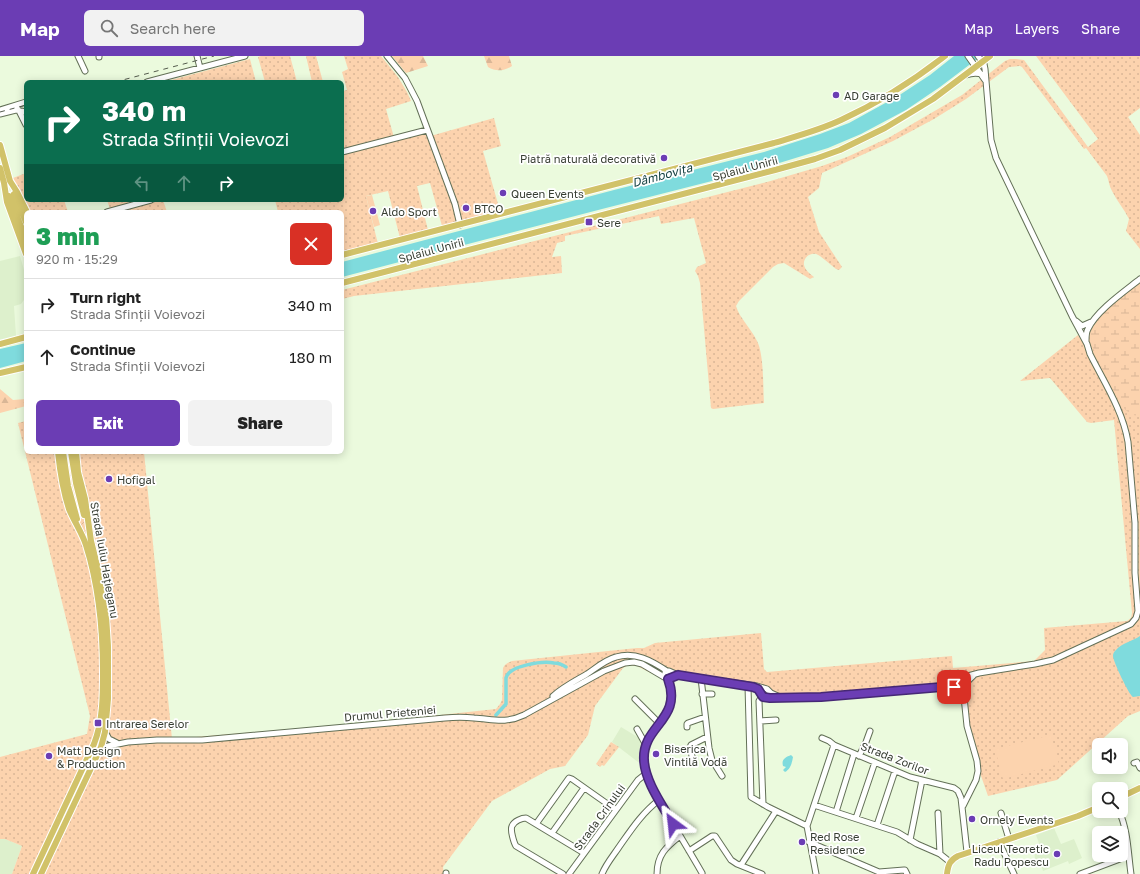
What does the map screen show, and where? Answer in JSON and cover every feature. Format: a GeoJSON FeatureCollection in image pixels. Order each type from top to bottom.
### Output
{"type":"FeatureCollection","features":[{"type":"Feature","properties":{"kind":"main road","name":"Splaiul Unirii"},"geometry":{"type":"LineString","coordinates":[[344,254],[774,143],[806,133],[842,120],[893,93],[945,56]]}},
{"type":"Feature","properties":{"kind":"main road","name":"Splaiul Unirii"},"geometry":{"type":"LineString","coordinates":[[344,282],[815,159],[853,144],[897,121],[934,99],[962,78],[980,59],[991,56]]}},
{"type":"Feature","properties":{"kind":"main road"},"geometry":{"type":"LineString","coordinates":[[0,146],[7,182],[24,233]]}},
{"type":"Feature","properties":{"kind":"main road"},"geometry":{"type":"LineString","coordinates":[[0,168],[24,218]]}},
{"type":"Feature","properties":{"kind":"main road"},"geometry":{"type":"LineString","coordinates":[[7,182],[19,196],[26,210]]}},
{"type":"Feature","properties":{"kind":"main road"},"geometry":{"type":"LineString","coordinates":[[7,182],[8,206],[24,249]]}},
{"type":"Feature","properties":{"kind":"main road"},"geometry":{"type":"LineString","coordinates":[[0,344],[24,337]]}},
{"type":"Feature","properties":{"kind":"main road"},"geometry":{"type":"LineString","coordinates":[[0,373],[24,367]]}},
{"type":"Feature","properties":{"kind":"main road","name":"Strada Iuliu Hațieganu"},"geometry":{"type":"LineString","coordinates":[[33,874],[105,732],[108,684],[106,616],[101,581],[88,542],[68,505],[58,454]]}},
{"type":"Feature","properties":{"kind":"main road"},"geometry":{"type":"LineString","coordinates":[[63,454],[70,495],[88,542]]}},
{"type":"Feature","properties":{"kind":"main road"},"geometry":{"type":"LineString","coordinates":[[71,454],[88,542]]}},
{"type":"Feature","properties":{"kind":"main road","name":"Strada Iuliu Hațieganu"},"geometry":{"type":"LineString","coordinates":[[41,874],[98,745],[102,709],[102,647],[98,597],[88,542],[84,499],[78,472],[76,454]]}},
{"type":"Feature","properties":{"kind":"main road"},"geometry":{"type":"LineString","coordinates":[[1128,794],[1140,788]]}},
{"type":"Feature","properties":{"kind":"main road"},"geometry":{"type":"LineString","coordinates":[[947,874],[950,862],[955,857],[1092,811]]}},
{"type":"Feature","properties":{"kind":"street"},"geometry":{"type":"LineString","coordinates":[[78,56],[85,71]]}},
{"type":"Feature","properties":{"kind":"street"},"geometry":{"type":"LineString","coordinates":[[197,56],[200,68]]}},
{"type":"Feature","properties":{"kind":"street"},"geometry":{"type":"LineString","coordinates":[[154,80],[245,56]]}},
{"type":"Feature","properties":{"kind":"street"},"geometry":{"type":"LineString","coordinates":[[387,56],[408,83],[417,101],[455,204],[460,225]]}},
{"type":"Feature","properties":{"kind":"street"},"geometry":{"type":"LineString","coordinates":[[928,69],[940,56]]}},
{"type":"Feature","properties":{"kind":"street"},"geometry":{"type":"LineString","coordinates":[[968,56],[984,74]]}},
{"type":"Feature","properties":{"kind":"street"},"geometry":{"type":"LineString","coordinates":[[984,74],[991,56]]}},
{"type":"Feature","properties":{"kind":"street"},"geometry":{"type":"LineString","coordinates":[[669,676],[678,675],[749,686],[756,688],[764,694],[785,698],[821,697],[959,686],[966,677],[976,674],[1053,660],[1129,625],[1135,620],[1138,608],[1135,573],[1135,523],[1127,436],[1120,416],[1090,354],[1083,329],[1073,319],[996,158],[991,140],[984,74],[985,66],[980,59]]}},
{"type":"Feature","properties":{"kind":"street"},"geometry":{"type":"LineString","coordinates":[[962,78],[973,73],[984,74]]}},
{"type":"Feature","properties":{"kind":"street"},"geometry":{"type":"LineString","coordinates":[[0,110],[24,103]]}},
{"type":"Feature","properties":{"kind":"street"},"geometry":{"type":"LineString","coordinates":[[15,105],[24,121]]}},
{"type":"Feature","properties":{"kind":"street"},"geometry":{"type":"LineString","coordinates":[[0,114],[16,110],[24,112]]}},
{"type":"Feature","properties":{"kind":"street"},"geometry":{"type":"LineString","coordinates":[[344,151],[427,130]]}},
{"type":"Feature","properties":{"kind":"street"},"geometry":{"type":"LineString","coordinates":[[114,210],[144,202]]}},
{"type":"Feature","properties":{"kind":"street"},"geometry":{"type":"LineString","coordinates":[[1083,329],[1113,301],[1140,279]]}},
{"type":"Feature","properties":{"kind":"street"},"geometry":{"type":"LineString","coordinates":[[541,705],[560,691],[616,657],[624,655],[636,656],[647,659],[661,667],[669,676],[672,702],[668,711],[646,745],[644,758],[647,774],[659,800],[702,873]]}},
{"type":"Feature","properties":{"kind":"street","name":"Drumul Prieteniei"},"geometry":{"type":"LineString","coordinates":[[98,745],[157,740],[202,740],[440,718],[468,718],[505,721],[520,716],[604,671],[625,662],[642,664],[669,676]]}},
{"type":"Feature","properties":{"kind":"street"},"geometry":{"type":"LineString","coordinates":[[700,678],[707,737],[712,760],[722,776]]}},
{"type":"Feature","properties":{"kind":"street"},"geometry":{"type":"LineString","coordinates":[[749,686],[751,797],[807,826]]}},
{"type":"Feature","properties":{"kind":"street"},"geometry":{"type":"LineString","coordinates":[[959,686],[964,696],[967,726],[978,769],[976,780],[962,807]]}},
{"type":"Feature","properties":{"kind":"street"},"geometry":{"type":"LineString","coordinates":[[702,694],[712,694]]}},
{"type":"Feature","properties":{"kind":"street"},"geometry":{"type":"LineString","coordinates":[[762,804],[759,701],[764,694]]}},
{"type":"Feature","properties":{"kind":"street"},"geometry":{"type":"LineString","coordinates":[[636,699],[660,724]]}},
{"type":"Feature","properties":{"kind":"street"},"geometry":{"type":"LineString","coordinates":[[687,727],[688,723],[705,717]]}},
{"type":"Feature","properties":{"kind":"street"},"geometry":{"type":"LineString","coordinates":[[760,721],[776,720]]}},
{"type":"Feature","properties":{"kind":"street"},"geometry":{"type":"LineString","coordinates":[[637,729],[646,745]]}},
{"type":"Feature","properties":{"kind":"street"},"geometry":{"type":"LineString","coordinates":[[836,812],[856,755],[863,750],[870,731]]}},
{"type":"Feature","properties":{"kind":"street"},"geometry":{"type":"LineString","coordinates":[[105,732],[109,739],[118,744]]}},
{"type":"Feature","properties":{"kind":"street"},"geometry":{"type":"LineString","coordinates":[[692,756],[691,745],[707,737]]}},
{"type":"Feature","properties":{"kind":"street","name":"Strada Zorilor"},"geometry":{"type":"LineString","coordinates":[[822,738],[856,755],[895,770],[922,780],[955,788],[961,795],[967,852]]}},
{"type":"Feature","properties":{"kind":"street"},"geometry":{"type":"LineString","coordinates":[[816,874],[807,826],[834,745]]}},
{"type":"Feature","properties":{"kind":"street"},"geometry":{"type":"LineString","coordinates":[[856,818],[875,762]]}},
{"type":"Feature","properties":{"kind":"street"},"geometry":{"type":"LineString","coordinates":[[1134,763],[1137,762],[1140,768]]}},
{"type":"Feature","properties":{"kind":"street"},"geometry":{"type":"LineString","coordinates":[[876,825],[895,770]]}},
{"type":"Feature","properties":{"kind":"street","name":"Strada Crinului"},"geometry":{"type":"LineString","coordinates":[[569,874],[638,780],[647,774]]}},
{"type":"Feature","properties":{"kind":"street"},"geometry":{"type":"LineString","coordinates":[[536,824],[567,780],[570,778],[616,810]]}},
{"type":"Feature","properties":{"kind":"street"},"geometry":{"type":"LineString","coordinates":[[910,840],[922,780]]}},
{"type":"Feature","properties":{"kind":"street"},"geometry":{"type":"LineString","coordinates":[[552,833],[584,788]]}},
{"type":"Feature","properties":{"kind":"street"},"geometry":{"type":"LineString","coordinates":[[602,874],[640,817],[659,800]]}},
{"type":"Feature","properties":{"kind":"street"},"geometry":{"type":"LineString","coordinates":[[814,804],[897,832],[917,844],[940,854],[950,862]]}},
{"type":"Feature","properties":{"kind":"street"},"geometry":{"type":"LineString","coordinates":[[741,865],[776,811]]}},
{"type":"Feature","properties":{"kind":"street"},"geometry":{"type":"LineString","coordinates":[[938,813],[940,854]]}},
{"type":"Feature","properties":{"kind":"street"},"geometry":{"type":"LineString","coordinates":[[1001,813],[1009,839]]}},
{"type":"Feature","properties":{"kind":"street"},"geometry":{"type":"LineString","coordinates":[[563,874],[517,847],[515,844],[512,827],[515,823],[526,818],[584,853]]}},
{"type":"Feature","properties":{"kind":"street"},"geometry":{"type":"LineString","coordinates":[[657,874],[657,866],[660,855],[680,836]]}},
{"type":"Feature","properties":{"kind":"street"},"geometry":{"type":"LineString","coordinates":[[689,851],[713,836],[716,837],[730,858],[741,865],[762,874]]}},
{"type":"Feature","properties":{"kind":"street"},"geometry":{"type":"LineString","coordinates":[[809,842],[879,872],[905,872]]}},
{"type":"Feature","properties":{"kind":"street"},"geometry":{"type":"LineString","coordinates":[[999,842],[1014,874]]}},
{"type":"Feature","properties":{"kind":"street"},"geometry":{"type":"LineString","coordinates":[[1128,856],[1131,874]]}},
{"type":"Feature","properties":{"kind":"street"},"geometry":{"type":"LineString","coordinates":[[1080,874],[1112,862]]}},
{"type":"Feature","properties":{"kind":"shaded area"},"geometry":{"type":"Polygon","coordinates":[[[20,256],[24,270],[24,300],[21,304],[14,306],[16,336],[0,341],[0,261],[20,256]]]}},
{"type":"Feature","properties":{"kind":"shaded area"},"geometry":{"type":"Polygon","coordinates":[[[621,727],[641,739],[643,745],[641,761],[638,762],[612,742],[621,727]]]}},
{"type":"Feature","properties":{"kind":"shaded area","name":"Liceul Teoretic Radu Popescu"},"geometry":{"type":"Polygon","coordinates":[[[1054,828],[1061,844],[1074,839],[1082,858],[1069,864],[1068,861],[1043,871],[1041,865],[1037,866],[1035,859],[1034,849],[1040,846],[1036,835],[1054,828]]]}},
{"type":"Feature","properties":{"kind":"shaded area"},"geometry":{"type":"Polygon","coordinates":[[[0,839],[5,839],[22,846],[12,874],[0,874],[0,839]]]}},
{"type":"Feature","properties":{"kind":"green space"},"geometry":{"type":"Polygon","coordinates":[[[290,56],[296,80],[264,80],[258,57],[290,56]]]}},
{"type":"Feature","properties":{"kind":"green space"},"geometry":{"type":"Polygon","coordinates":[[[306,56],[316,56],[322,80],[312,80],[306,56]]]}},
{"type":"Feature","properties":{"kind":"green space"},"geometry":{"type":"Polygon","coordinates":[[[344,56],[381,56],[398,77],[411,101],[386,109],[395,141],[422,134],[434,135],[494,118],[501,146],[483,151],[500,211],[442,226],[430,183],[417,186],[428,230],[400,238],[388,191],[366,196],[378,244],[344,252],[344,210],[278,210],[276,202],[344,202],[344,91],[347,90],[342,72],[348,69],[344,56]]]}},
{"type":"Feature","properties":{"kind":"green space"},"geometry":{"type":"Polygon","coordinates":[[[392,56],[423,56],[428,66],[406,73],[392,56]]]}},
{"type":"Feature","properties":{"kind":"green space"},"geometry":{"type":"Polygon","coordinates":[[[484,56],[509,56],[512,66],[500,70],[491,69],[488,67],[484,56]]]}},
{"type":"Feature","properties":{"kind":"green space"},"geometry":{"type":"Polygon","coordinates":[[[1036,56],[1140,56],[1140,108],[1128,117],[1140,135],[1140,249],[1126,231],[1129,219],[1111,189],[1107,176],[1086,148],[1084,149],[1020,66],[1009,67],[966,99],[934,119],[893,141],[822,173],[819,188],[808,197],[819,232],[842,267],[839,270],[836,269],[818,255],[811,254],[804,260],[805,267],[814,277],[810,279],[784,263],[778,264],[773,267],[739,301],[736,306],[740,315],[755,336],[759,347],[762,362],[764,403],[711,408],[700,283],[695,271],[697,267],[706,263],[694,218],[661,224],[659,216],[565,236],[565,241],[557,243],[552,257],[561,256],[562,273],[354,296],[344,298],[344,289],[767,182],[822,166],[847,157],[890,137],[962,95],[1005,61],[1010,59],[1024,60],[1088,147],[1098,139],[1036,56]]]}},
{"type":"Feature","properties":{"kind":"green space"},"geometry":{"type":"Polygon","coordinates":[[[250,59],[255,80],[171,80],[250,59]]]}},
{"type":"Feature","properties":{"kind":"green space"},"geometry":{"type":"Polygon","coordinates":[[[24,174],[24,200],[13,178],[24,174]]]}},
{"type":"Feature","properties":{"kind":"green space","name":"Aldo Sport"},"geometry":{"type":"Polygon","coordinates":[[[372,195],[380,225],[374,227],[366,196],[372,195]]]}},
{"type":"Feature","properties":{"kind":"green space"},"geometry":{"type":"Polygon","coordinates":[[[25,202],[65,202],[67,210],[29,210],[25,202]]]}},
{"type":"Feature","properties":{"kind":"green space"},"geometry":{"type":"Polygon","coordinates":[[[108,202],[128,202],[129,204],[110,209],[108,202]]]}},
{"type":"Feature","properties":{"kind":"green space"},"geometry":{"type":"Polygon","coordinates":[[[155,202],[164,202],[166,210],[125,210],[155,202]]]}},
{"type":"Feature","properties":{"kind":"green space"},"geometry":{"type":"Polygon","coordinates":[[[1140,282],[1140,711],[1128,716],[1104,738],[1092,738],[1092,748],[1057,780],[988,796],[980,773],[979,762],[972,740],[962,694],[945,685],[789,696],[774,694],[768,688],[677,674],[672,669],[667,669],[665,666],[661,669],[665,680],[637,666],[628,665],[623,668],[595,706],[588,735],[565,766],[550,769],[492,801],[443,867],[444,874],[12,874],[22,846],[5,839],[0,839],[0,757],[87,734],[90,716],[26,454],[144,454],[172,739],[375,722],[496,709],[502,700],[503,668],[506,664],[512,661],[644,648],[655,643],[761,633],[764,669],[767,672],[952,656],[953,668],[1034,661],[1045,650],[1044,628],[1127,621],[1131,618],[1132,613],[1114,420],[1091,423],[1087,422],[1050,378],[1020,381],[1078,335],[1081,340],[1089,334],[1107,309],[1140,282]]]}},
{"type":"Feature","properties":{"kind":"green space"},"geometry":{"type":"Polygon","coordinates":[[[1140,282],[1140,416],[1130,413],[1122,406],[1092,345],[1089,337],[1089,331],[1104,311],[1140,282]]]}},
{"type":"Feature","properties":{"kind":"green space"},"geometry":{"type":"Polygon","coordinates":[[[0,389],[13,400],[24,399],[24,407],[0,413],[0,389]]]}},
{"type":"Feature","properties":{"kind":"green space"},"geometry":{"type":"Polygon","coordinates":[[[24,422],[24,447],[18,423],[24,422]]]}},
{"type":"Feature","properties":{"kind":"green space"},"geometry":{"type":"Polygon","coordinates":[[[65,454],[69,454],[74,483],[98,573],[103,602],[107,662],[106,710],[104,724],[102,727],[104,676],[102,609],[92,560],[72,493],[65,454]]]}},
{"type":"Feature","properties":{"kind":"green space"},"geometry":{"type":"Polygon","coordinates":[[[1051,735],[1059,764],[1003,779],[995,749],[1051,735]]]}},
{"type":"Feature","properties":{"kind":"green space"},"geometry":{"type":"Polygon","coordinates":[[[611,742],[619,747],[604,766],[602,765],[600,767],[596,764],[611,742]]]}},
{"type":"Feature","properties":{"kind":"water"},"geometry":{"type":"Polygon","coordinates":[[[954,56],[981,56],[940,87],[906,110],[861,134],[828,148],[763,168],[344,276],[344,261],[764,152],[820,134],[849,123],[898,96],[930,75],[954,56]]]}},
{"type":"Feature","properties":{"kind":"water"},"geometry":{"type":"Polygon","coordinates":[[[24,343],[24,362],[0,368],[0,349],[24,343]]]}},
{"type":"Feature","properties":{"kind":"water"},"geometry":{"type":"Polygon","coordinates":[[[1140,636],[1140,696],[1133,697],[1122,678],[1113,653],[1121,646],[1140,636]]]}},
{"type":"Feature","properties":{"kind":"water"},"geometry":{"type":"Polygon","coordinates":[[[791,755],[793,757],[791,765],[785,772],[783,770],[786,767],[783,766],[783,760],[791,755]]]}},
{"type":"Feature","properties":{"kind":"waterway"},"geometry":{"type":"LineString","coordinates":[[496,715],[506,704],[506,678],[513,670],[535,663],[558,663],[566,667]]}},
{"type":"Feature","properties":{"kind":"railway"},"geometry":{"type":"LineString","coordinates":[[123,80],[214,56]]}},
{"type":"Feature","properties":{"kind":"railway"},"geometry":{"type":"LineString","coordinates":[[0,112],[24,106]]}},
{"type":"Feature","properties":{"kind":"place","name":"AD Garage"},"geometry":{"type":"Point","coordinates":[836,95]}},
{"type":"Feature","properties":{"kind":"place","name":"Piatră naturală decorativă"},"geometry":{"type":"Point","coordinates":[664,158]}},
{"type":"Feature","properties":{"kind":"place","name":"Queen Events"},"geometry":{"type":"Point","coordinates":[503,193]}},
{"type":"Feature","properties":{"kind":"place","name":"BTCO"},"geometry":{"type":"Point","coordinates":[466,208]}},
{"type":"Feature","properties":{"kind":"place","name":"Aldo Sport"},"geometry":{"type":"Point","coordinates":[373,211]}},
{"type":"Feature","properties":{"kind":"place","name":"Sere"},"geometry":{"type":"Point","coordinates":[589,222]}},
{"type":"Feature","properties":{"kind":"place","name":"Hofigal"},"geometry":{"type":"Point","coordinates":[109,479]}},
{"type":"Feature","properties":{"kind":"place","name":"Intrarea Serelor"},"geometry":{"type":"Point","coordinates":[98,723]}},
{"type":"Feature","properties":{"kind":"place","name":"Biserica Vintilă Vodă"},"geometry":{"type":"Point","coordinates":[656,754]}},
{"type":"Feature","properties":{"kind":"place","name":"Matt Design & Production"},"geometry":{"type":"Point","coordinates":[49,756]}},
{"type":"Feature","properties":{"kind":"place","name":"Ornely Events"},"geometry":{"type":"Point","coordinates":[972,819]}},
{"type":"Feature","properties":{"kind":"place","name":"Red Rose Residence"},"geometry":{"type":"Point","coordinates":[802,842]}},
{"type":"Feature","properties":{"kind":"place","name":"Liceul Teoretic Radu Popescu"},"geometry":{"type":"Point","coordinates":[1057,854]}},
{"type":"Feature","properties":{"kind":"route"},"geometry":{"type":"LineString","coordinates":[[673,824],[648,779],[644,758],[647,741],[665,716],[672,702],[671,689],[668,679],[674,676],[678,675],[753,687],[758,689],[763,697],[767,698],[821,697],[884,691],[954,687]]}},
{"type":"Feature","properties":{"kind":"water label","name":"Dâmbovița"},"geometry":{"type":"Point","coordinates":[662,175]}}]}
